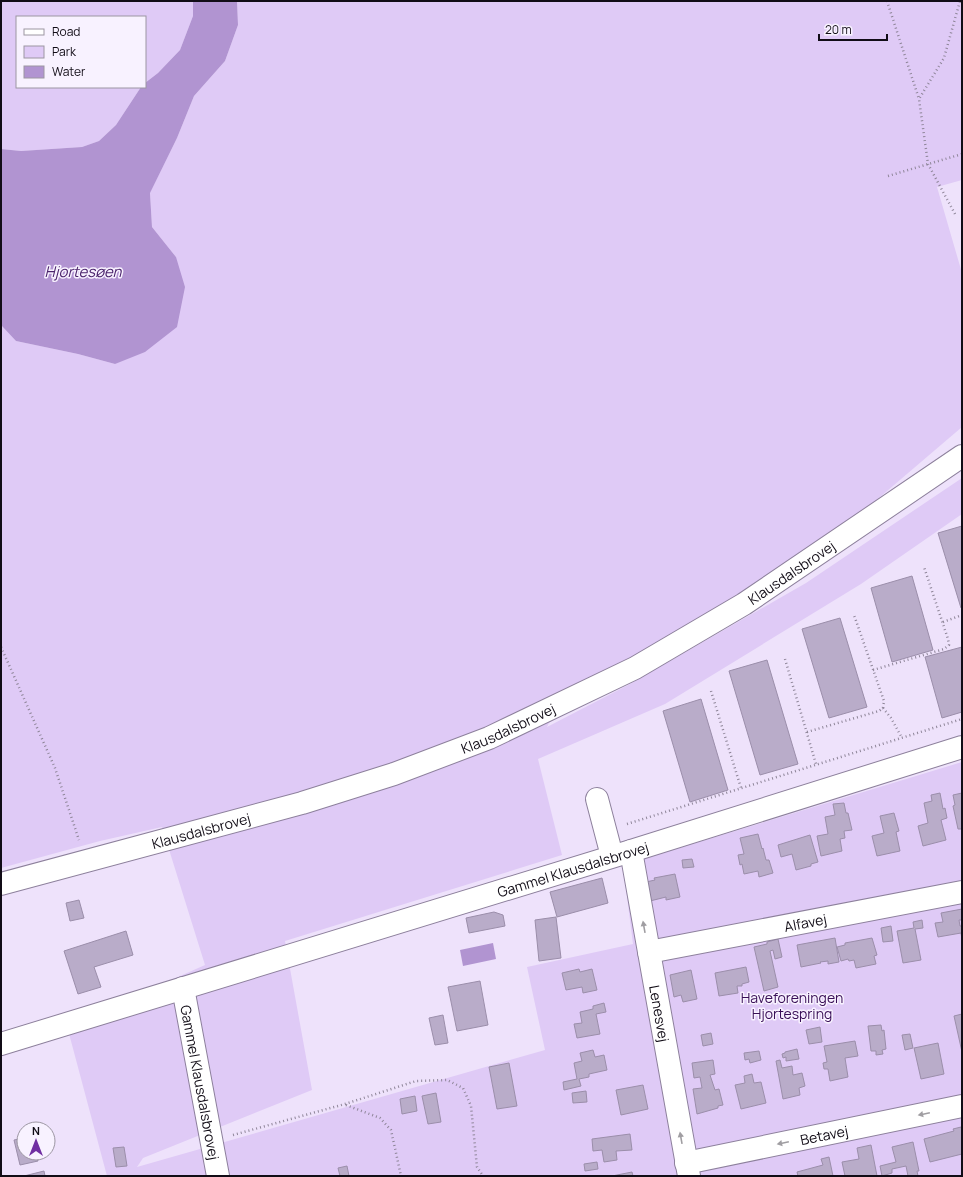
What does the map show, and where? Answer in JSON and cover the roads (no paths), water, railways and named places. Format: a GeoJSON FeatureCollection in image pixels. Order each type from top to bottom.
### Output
{"type":"FeatureCollection","features":[{"type":"Feature","properties":{"kind":"street","name":"Klausdalsbrovej"},"geometry":{"type":"LineString","coordinates":[[1,884],[309,801],[394,774],[489,738],[635,668],[744,604],[962,456]]}},
{"type":"Feature","properties":{"kind":"street","name":"Gammel Klausdalsbrovej"},"geometry":{"type":"LineString","coordinates":[[1,1044],[962,747]]}},
{"type":"Feature","properties":{"kind":"street","name":"Lenesvej"},"geometry":{"type":"LineString","coordinates":[[597,799],[605,830],[621,853],[649,952],[687,1170]]}},
{"type":"Feature","properties":{"kind":"street","name":"Alfavej"},"geometry":{"type":"LineString","coordinates":[[649,952],[962,892]]}},
{"type":"Feature","properties":{"kind":"street","name":"Gammel Klausdalsbrovej"},"geometry":{"type":"LineString","coordinates":[[183,988],[218,1176]]}},
{"type":"Feature","properties":{"kind":"street","name":"Betavej"},"geometry":{"type":"LineString","coordinates":[[687,1170],[962,1106]]}},
{"type":"Feature","properties":{"kind":"water","name":"Hjortesøen"},"geometry":{"type":"Polygon","coordinates":[[[193,1],[237,1],[238,25],[225,61],[194,96],[177,138],[150,193],[152,227],[176,257],[185,287],[177,327],[145,352],[115,364],[78,354],[16,341],[1,325],[1,149],[21,151],[82,147],[99,141],[116,125],[140,88],[146,88],[146,82],[158,73],[180,50],[193,16],[193,1]]]}},
{"type":"Feature","properties":{"kind":"water"},"geometry":{"type":"Polygon","coordinates":[[[493,943],[496,959],[463,966],[460,950],[493,943]]]}},
{"type":"Feature","properties":{"kind":"park label","name":"Haveforeningen Hjortespring"},"geometry":{"type":"Point","coordinates":[792,1006]}}]}
